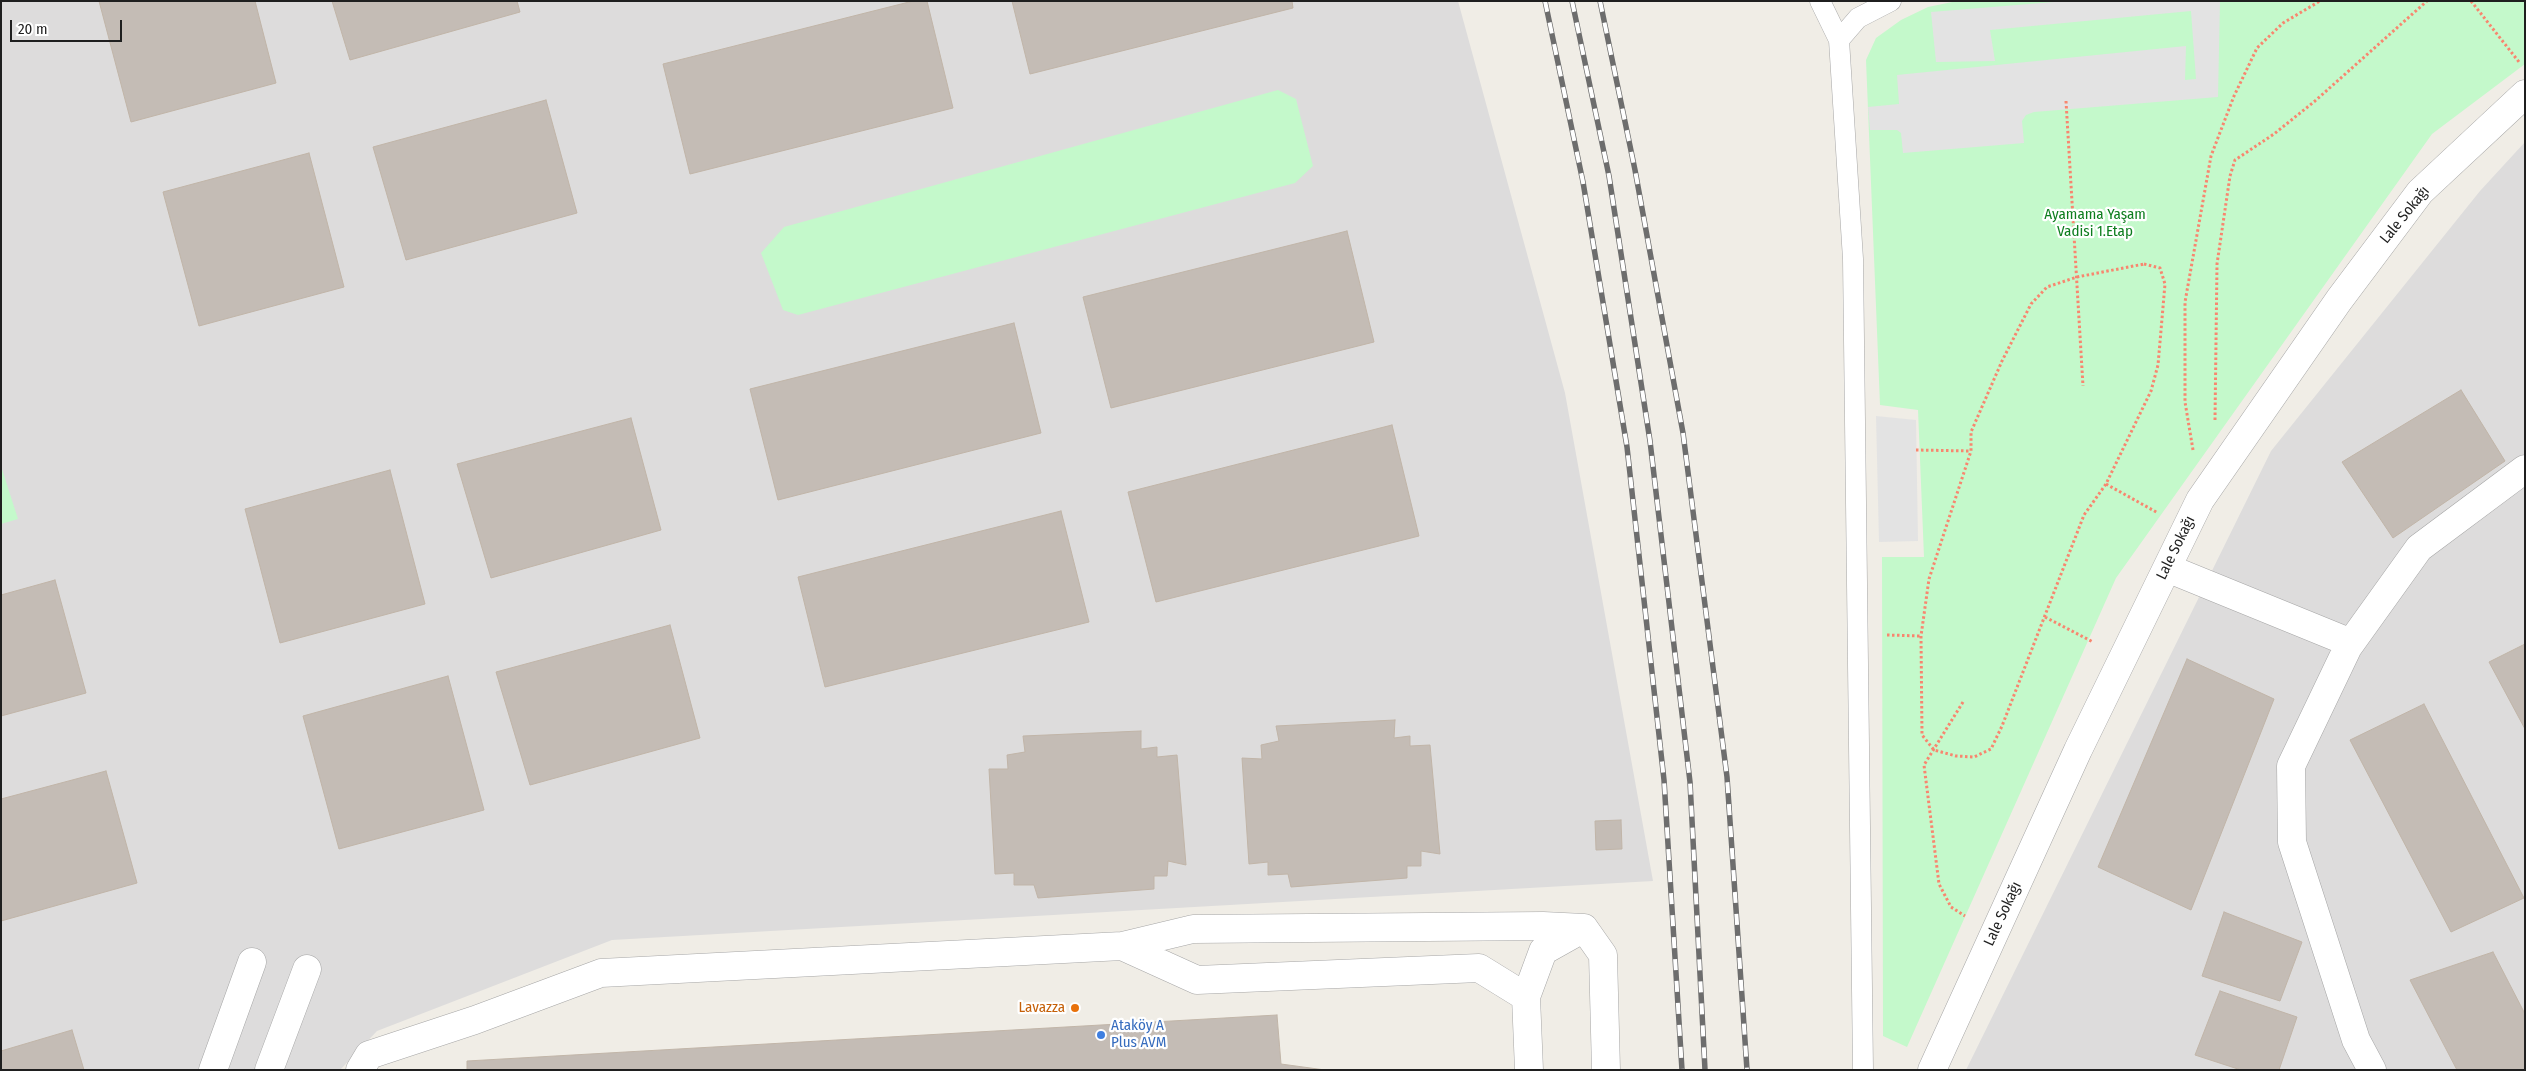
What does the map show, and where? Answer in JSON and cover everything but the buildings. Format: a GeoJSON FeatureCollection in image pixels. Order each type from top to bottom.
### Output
{"type":"FeatureCollection","features":[{"type":"Feature","properties":{"kind":"street","name":"Lale Sokağı"},"geometry":{"type":"LineString","coordinates":[[1932,1070],[2123,657],[2200,500],[2339,300],[2420,192],[2525,94]]}},
{"type":"Feature","properties":{"kind":"street"},"geometry":{"type":"LineString","coordinates":[[2372,1070],[2356,1040],[2292,842],[2291,766],[2351,643],[2419,548],[2525,469]]}},
{"type":"Feature","properties":{"kind":"street"},"geometry":{"type":"LineString","coordinates":[[2166,568],[2351,643]]}},
{"type":"Feature","properties":{"kind":"street"},"geometry":{"type":"LineString","coordinates":[[360,1070],[369,1055],[475,1020],[602,973],[1122,946],[1193,929],[1584,928]]}},
{"type":"Feature","properties":{"kind":"street"},"geometry":{"type":"LineString","coordinates":[[1529,1070],[1526,997],[1543,951],[1584,928]]}},
{"type":"Feature","properties":{"kind":"street"},"geometry":{"type":"LineString","coordinates":[[1584,928],[1602,955],[1606,1070]]}},
{"type":"Feature","properties":{"kind":"street"},"geometry":{"type":"LineString","coordinates":[[1122,946],[1197,980],[1479,968],[1526,997]]}},
{"type":"Feature","properties":{"kind":"street"},"geometry":{"type":"LineString","coordinates":[[213,1070],[252,962]]}},
{"type":"Feature","properties":{"kind":"street"},"geometry":{"type":"LineString","coordinates":[[269,1070],[307,969]]}},
{"type":"Feature","properties":{"kind":"lane"},"geometry":{"type":"LineString","coordinates":[[1820,1],[1839,40],[1842,118],[1853,259],[1863,1070]]}},
{"type":"Feature","properties":{"kind":"lane"},"geometry":{"type":"LineString","coordinates":[[1839,40],[1858,18],[1891,1]]}},
{"type":"Feature","properties":{"kind":"path"},"geometry":{"type":"LineString","coordinates":[[2200,500],[2185,402],[2185,302],[2211,156],[2234,96],[2257,48],[2283,23],[2320,1]]}},
{"type":"Feature","properties":{"kind":"path"},"geometry":{"type":"LineString","coordinates":[[2227,460],[2213,415],[2216,311],[2218,264],[2230,176],[2236,160],[2274,134],[2308,107],[2428,1]]}},
{"type":"Feature","properties":{"kind":"path"},"geometry":{"type":"LineString","coordinates":[[2471,1],[2525,69]]}},
{"type":"Feature","properties":{"kind":"path"},"geometry":{"type":"LineString","coordinates":[[2066,101],[2083,386]]}},
{"type":"Feature","properties":{"kind":"path"},"geometry":{"type":"LineString","coordinates":[[2144,264],[2160,268],[2165,284],[2158,365],[2153,382],[2106,484],[2084,515],[2002,726],[1991,749],[1974,756],[1956,756],[1934,750],[1922,734],[1921,636],[1930,579],[1971,451],[1971,432],[2002,361],[2031,304],[2047,287],[2077,277],[2144,264]]}},
{"type":"Feature","properties":{"kind":"path"},"geometry":{"type":"LineString","coordinates":[[1916,450],[1971,451]]}},
{"type":"Feature","properties":{"kind":"path"},"geometry":{"type":"LineString","coordinates":[[2106,484],[2186,528]]}},
{"type":"Feature","properties":{"kind":"path"},"geometry":{"type":"LineString","coordinates":[[2045,617],[2123,657]]}},
{"type":"Feature","properties":{"kind":"path"},"geometry":{"type":"LineString","coordinates":[[1886,635],[1921,636]]}},
{"type":"Feature","properties":{"kind":"path"},"geometry":{"type":"LineString","coordinates":[[1963,702],[1924,765],[1939,884],[1951,907],[1994,935]]}},
{"type":"Feature","properties":{"kind":"shaded area"},"geometry":{"type":"Polygon","coordinates":[[[1,1],[1458,1],[1565,393],[1653,881],[612,940],[377,1031],[340,1070],[1,1070],[1,1]]]}},
{"type":"Feature","properties":{"kind":"shaded area"},"geometry":{"type":"Polygon","coordinates":[[[2066,1],[2220,1],[2218,97],[2034,112],[2026,115],[2022,121],[2024,143],[1903,153],[1901,133],[1897,130],[1870,130],[1868,107],[1899,104],[1897,75],[2186,46],[2185,80],[2196,79],[2191,11],[1990,30],[1995,61],[1936,62],[1931,12],[2066,1]]]}},
{"type":"Feature","properties":{"kind":"shaded area"},"geometry":{"type":"Polygon","coordinates":[[[2525,142],[2525,1070],[1966,1070],[2271,451],[2480,191],[2525,142]]]}},
{"type":"Feature","properties":{"kind":"shaded area"},"geometry":{"type":"Polygon","coordinates":[[[1876,416],[1916,420],[1918,541],[1879,542],[1876,416]]]}},
{"type":"Feature","properties":{"kind":"green space","name":"Ayamama Yaşam Vadisi 1.Etap"},"geometry":{"type":"Polygon","coordinates":[[[1957,1],[2525,1],[2525,64],[2432,134],[2116,578],[1907,1047],[1883,1036],[1882,557],[1924,557],[1918,410],[1880,405],[1866,60],[1876,38],[1901,20],[1928,7],[1957,1]]]}},
{"type":"Feature","properties":{"kind":"green space"},"geometry":{"type":"Polygon","coordinates":[[[1278,90],[1296,99],[1313,166],[1295,183],[798,315],[783,310],[761,253],[784,227],[1278,90]]]}},
{"type":"Feature","properties":{"kind":"green space"},"geometry":{"type":"Polygon","coordinates":[[[1,466],[18,519],[1,524],[1,466]]]}},
{"type":"Feature","properties":{"kind":"railway"},"geometry":{"type":"LineString","coordinates":[[1545,1],[1583,182],[1627,447],[1664,780],[1682,1070]]}},
{"type":"Feature","properties":{"kind":"railway"},"geometry":{"type":"LineString","coordinates":[[1572,1],[1609,176],[1650,441],[1690,782],[1705,1070]]}},
{"type":"Feature","properties":{"kind":"railway"},"geometry":{"type":"LineString","coordinates":[[1600,1],[1635,170],[1683,433],[1727,777],[1747,1070]]}},
{"type":"Feature","properties":{"kind":"place","name":"Lavazza"},"geometry":{"type":"Point","coordinates":[1075,1008]}},
{"type":"Feature","properties":{"kind":"place","name":"Ataköy A Plus AVM"},"geometry":{"type":"Point","coordinates":[1101,1035]}}]}
